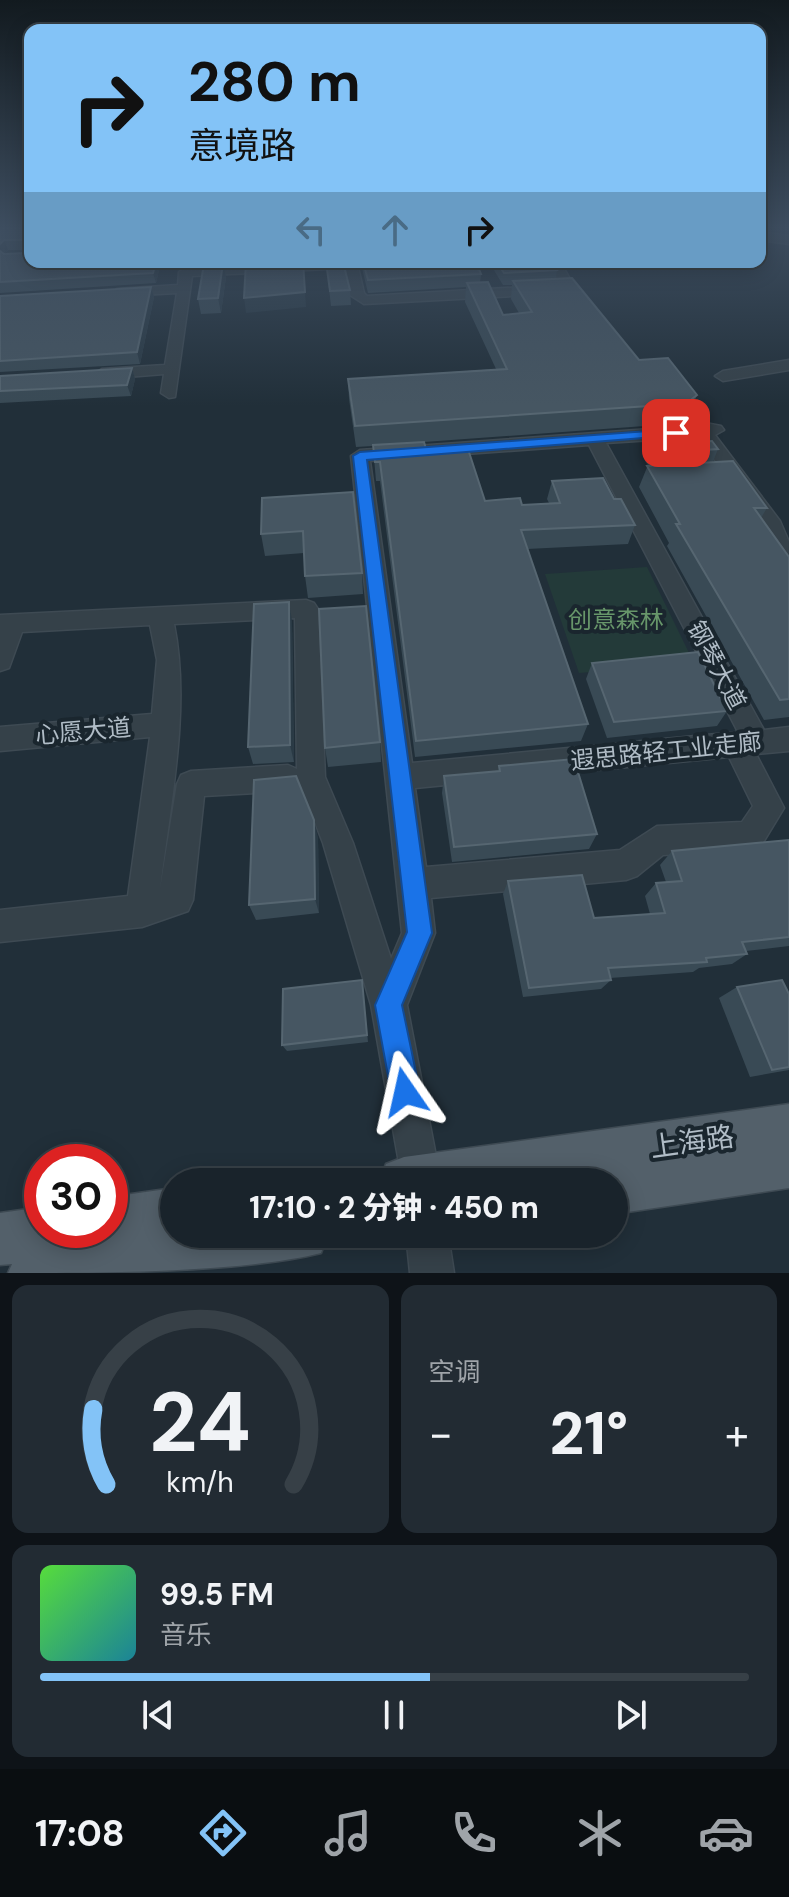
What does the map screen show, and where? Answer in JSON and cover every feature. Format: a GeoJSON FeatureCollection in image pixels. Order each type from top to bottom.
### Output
{"type":"FeatureCollection","features":[{"type":"Feature","properties":{"kind":"main road","name":"上海路"},"geometry":{"type":"LineString","coordinates":[[505,1168],[789,1128]]}},
{"type":"Feature","properties":{"kind":"main road","name":"上海路"},"geometry":{"type":"LineString","coordinates":[[628,1187],[789,1163]]}},
{"type":"Feature","properties":{"kind":"main road"},"geometry":{"type":"LineString","coordinates":[[128,1220],[160,1216]]}},
{"type":"Feature","properties":{"kind":"main road"},"geometry":{"type":"LineString","coordinates":[[0,1239],[24,1236]]}},
{"type":"Feature","properties":{"kind":"main road"},"geometry":{"type":"LineString","coordinates":[[35,1273],[206,1248]]}},
{"type":"Feature","properties":{"kind":"street"},"geometry":{"type":"LineString","coordinates":[[357,287],[357,295],[364,300],[568,287]]}},
{"type":"Feature","properties":{"kind":"street"},"geometry":{"type":"LineString","coordinates":[[108,292],[184,289],[169,393]]}},
{"type":"Feature","properties":{"kind":"street"},"geometry":{"type":"LineString","coordinates":[[723,376],[789,365]]}},
{"type":"Feature","properties":{"kind":"street"},"geometry":{"type":"LineString","coordinates":[[78,375],[172,369]]}},
{"type":"Feature","properties":{"kind":"street"},"geometry":{"type":"LineString","coordinates":[[411,1168],[389,1005],[338,843],[311,777],[343,614],[360,456],[595,439],[704,426],[734,473],[780,518],[789,569]]}},
{"type":"Feature","properties":{"kind":"street","name":"钢琴大道"},"geometry":{"type":"LineString","coordinates":[[413,884],[626,865],[657,841],[750,836],[769,808],[747,743],[625,480],[595,439]]}},
{"type":"Feature","properties":{"kind":"street"},"geometry":{"type":"LineString","coordinates":[[705,475],[734,473]]}},
{"type":"Feature","properties":{"kind":"street"},"geometry":{"type":"LineString","coordinates":[[0,661],[6,624],[306,609],[343,614]]}},
{"type":"Feature","properties":{"kind":"street"},"geometry":{"type":"LineString","coordinates":[[142,911],[165,724],[169,660],[160,614]]}},
{"type":"Feature","properties":{"kind":"street"},"geometry":{"type":"LineString","coordinates":[[343,614],[400,777],[419,933],[389,1005]]}},
{"type":"Feature","properties":{"kind":"street","name":"心愿大道"},"geometry":{"type":"LineString","coordinates":[[0,739],[165,724]]}},
{"type":"Feature","properties":{"kind":"street","name":"遐思路轻工业走廊"},"geometry":{"type":"LineString","coordinates":[[400,777],[789,739]]}},
{"type":"Feature","properties":{"kind":"street"},"geometry":{"type":"LineString","coordinates":[[0,926],[142,911],[177,900],[191,784],[311,777]]}},
{"type":"Feature","properties":{"kind":"street"},"geometry":{"type":"LineString","coordinates":[[429,1248],[432,1273]]}},
{"type":"Feature","properties":{"kind":"green space","name":"创意森林"},"geometry":{"type":"Polygon","coordinates":[[[647,567],[694,663],[579,673],[545,574],[647,567]]]}},
{"type":"Feature","properties":{"kind":"building"},"geometry":{"type":"Polygon","coordinates":[[[151,287],[137,352],[0,361],[0,296],[151,287]]]}},
{"type":"Feature","properties":{"kind":"building"},"geometry":{"type":"Polygon","coordinates":[[[200,287],[220,287],[218,298],[198,299],[200,287]]]}},
{"type":"Feature","properties":{"kind":"building"},"geometry":{"type":"Polygon","coordinates":[[[245,287],[305,287],[305,292],[244,298],[245,287]]]}},
{"type":"Feature","properties":{"kind":"building"},"geometry":{"type":"Polygon","coordinates":[[[330,287],[349,287],[350,290],[330,291],[330,287]]]}},
{"type":"Feature","properties":{"kind":"building"},"geometry":{"type":"Polygon","coordinates":[[[469,287],[490,287],[503,315],[532,312],[517,287],[580,287],[639,360],[668,358],[697,395],[692,399],[693,403],[355,426],[348,379],[507,369],[469,287]]]}},
{"type":"Feature","properties":{"kind":"building"},"geometry":{"type":"Polygon","coordinates":[[[132,368],[127,385],[0,391],[0,376],[132,368]]]}},
{"type":"Feature","properties":{"kind":"building"},"geometry":{"type":"Polygon","coordinates":[[[712,441],[718,449],[656,453],[651,444],[712,441]]]}},
{"type":"Feature","properties":{"kind":"building"},"geometry":{"type":"Polygon","coordinates":[[[424,442],[426,449],[467,446],[485,501],[520,498],[522,505],[560,503],[552,481],[603,478],[614,499],[621,499],[635,525],[521,530],[588,724],[416,741],[380,462],[375,462],[373,445],[424,442]]]}},
{"type":"Feature","properties":{"kind":"building"},"geometry":{"type":"Polygon","coordinates":[[[733,461],[767,508],[754,508],[789,557],[789,699],[780,700],[676,524],[680,524],[647,466],[733,461]]]}},
{"type":"Feature","properties":{"kind":"building"},"geometry":{"type":"Polygon","coordinates":[[[353,492],[362,573],[305,576],[303,531],[261,534],[262,498],[353,492]]]}},
{"type":"Feature","properties":{"kind":"building"},"geometry":{"type":"Polygon","coordinates":[[[289,602],[290,745],[248,747],[254,604],[289,602]]]}},
{"type":"Feature","properties":{"kind":"building"},"geometry":{"type":"Polygon","coordinates":[[[366,606],[380,742],[325,748],[319,609],[366,606]]]}},
{"type":"Feature","properties":{"kind":"building"},"geometry":{"type":"Polygon","coordinates":[[[698,652],[727,711],[614,722],[592,663],[698,652]]]}},
{"type":"Feature","properties":{"kind":"building"},"geometry":{"type":"Polygon","coordinates":[[[574,759],[597,834],[454,847],[444,776],[500,771],[499,766],[574,759]]]}},
{"type":"Feature","properties":{"kind":"building"},"geometry":{"type":"Polygon","coordinates":[[[296,776],[314,820],[315,899],[249,905],[254,780],[296,776]]]}},
{"type":"Feature","properties":{"kind":"building"},"geometry":{"type":"Polygon","coordinates":[[[789,840],[789,937],[742,942],[747,954],[706,958],[707,962],[608,968],[611,980],[529,988],[508,881],[582,875],[594,918],[665,913],[656,883],[682,881],[672,851],[789,840]]]}},
{"type":"Feature","properties":{"kind":"building"},"geometry":{"type":"Polygon","coordinates":[[[362,980],[367,1035],[282,1045],[283,989],[362,980]]]}},
{"type":"Feature","properties":{"kind":"building"},"geometry":{"type":"Polygon","coordinates":[[[782,980],[789,994],[789,1067],[772,1070],[737,987],[782,980]]]}},
{"type":"Feature","properties":{"kind":"route"},"geometry":{"type":"LineString","coordinates":[[405,1092],[389,1005],[419,933],[360,456],[676,433]]}}]}
